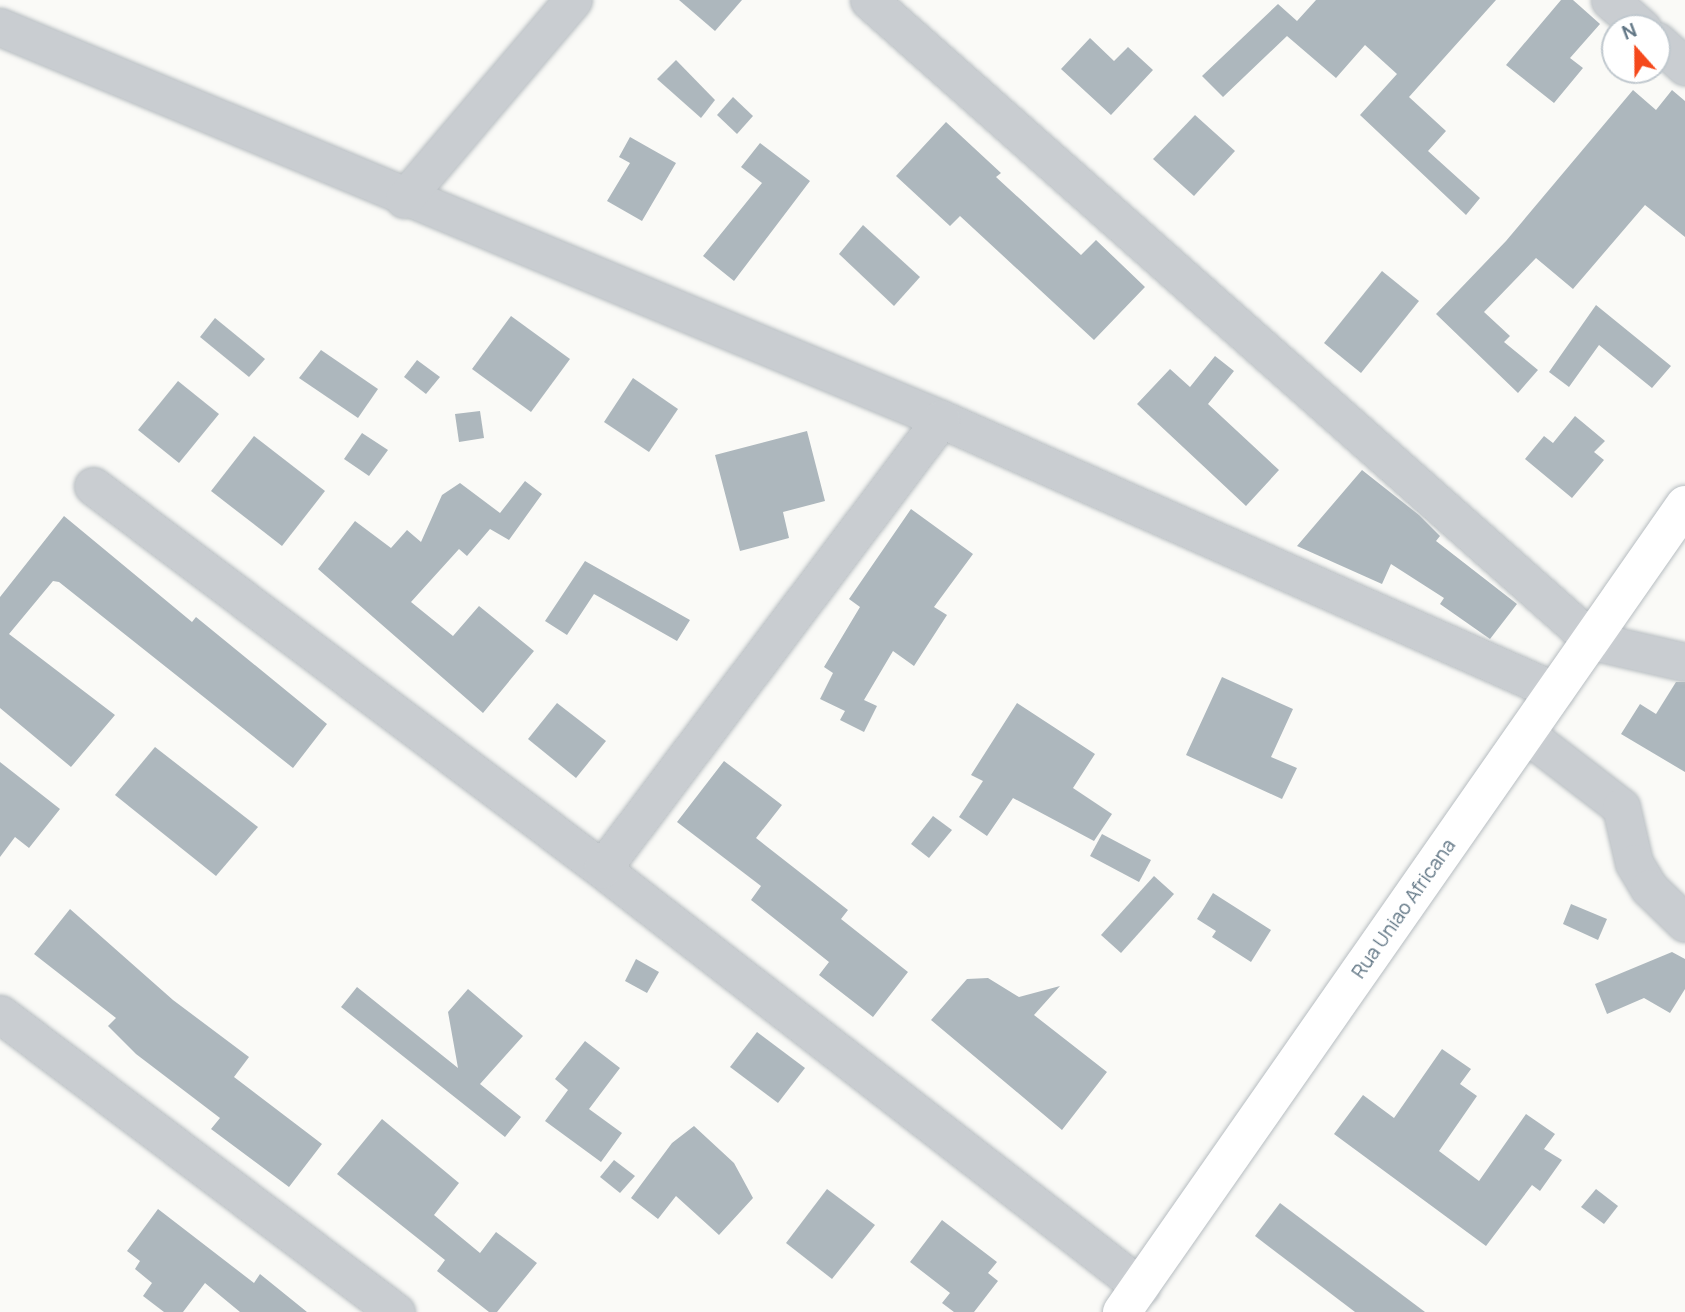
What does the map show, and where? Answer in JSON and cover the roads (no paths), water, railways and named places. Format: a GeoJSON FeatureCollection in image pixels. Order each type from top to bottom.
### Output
{"type":"FeatureCollection","features":[{"type":"Feature","properties":{"kind":"main road","name":"Rua Uniao Africana"},"geometry":{"type":"LineString","coordinates":[[1132,1300],[1525,733],[1593,641],[1685,505]]}},
{"type":"Feature","properties":{"kind":"street"},"geometry":{"type":"LineString","coordinates":[[404,199],[573,0]]}},
{"type":"Feature","properties":{"kind":"street"},"geometry":{"type":"LineString","coordinates":[[869,0],[1593,641],[1685,662]]}},
{"type":"Feature","properties":{"kind":"street"},"geometry":{"type":"LineString","coordinates":[[1610,0],[1626,14]]}},
{"type":"Feature","properties":{"kind":"street"},"geometry":{"type":"LineString","coordinates":[[0,27],[404,199],[941,419],[1555,691]]}},
{"type":"Feature","properties":{"kind":"street"},"geometry":{"type":"LineString","coordinates":[[1671,54],[1685,66]]}},
{"type":"Feature","properties":{"kind":"street"},"geometry":{"type":"LineString","coordinates":[[602,869],[941,419]]}},
{"type":"Feature","properties":{"kind":"street"},"geometry":{"type":"LineString","coordinates":[[93,485],[602,869],[1132,1300]]}},
{"type":"Feature","properties":{"kind":"street"},"geometry":{"type":"LineString","coordinates":[[1525,733],[1621,807],[1634,863],[1649,888],[1685,923]]}},
{"type":"Feature","properties":{"kind":"street"},"geometry":{"type":"LineString","coordinates":[[0,1014],[396,1312]]}}]}
